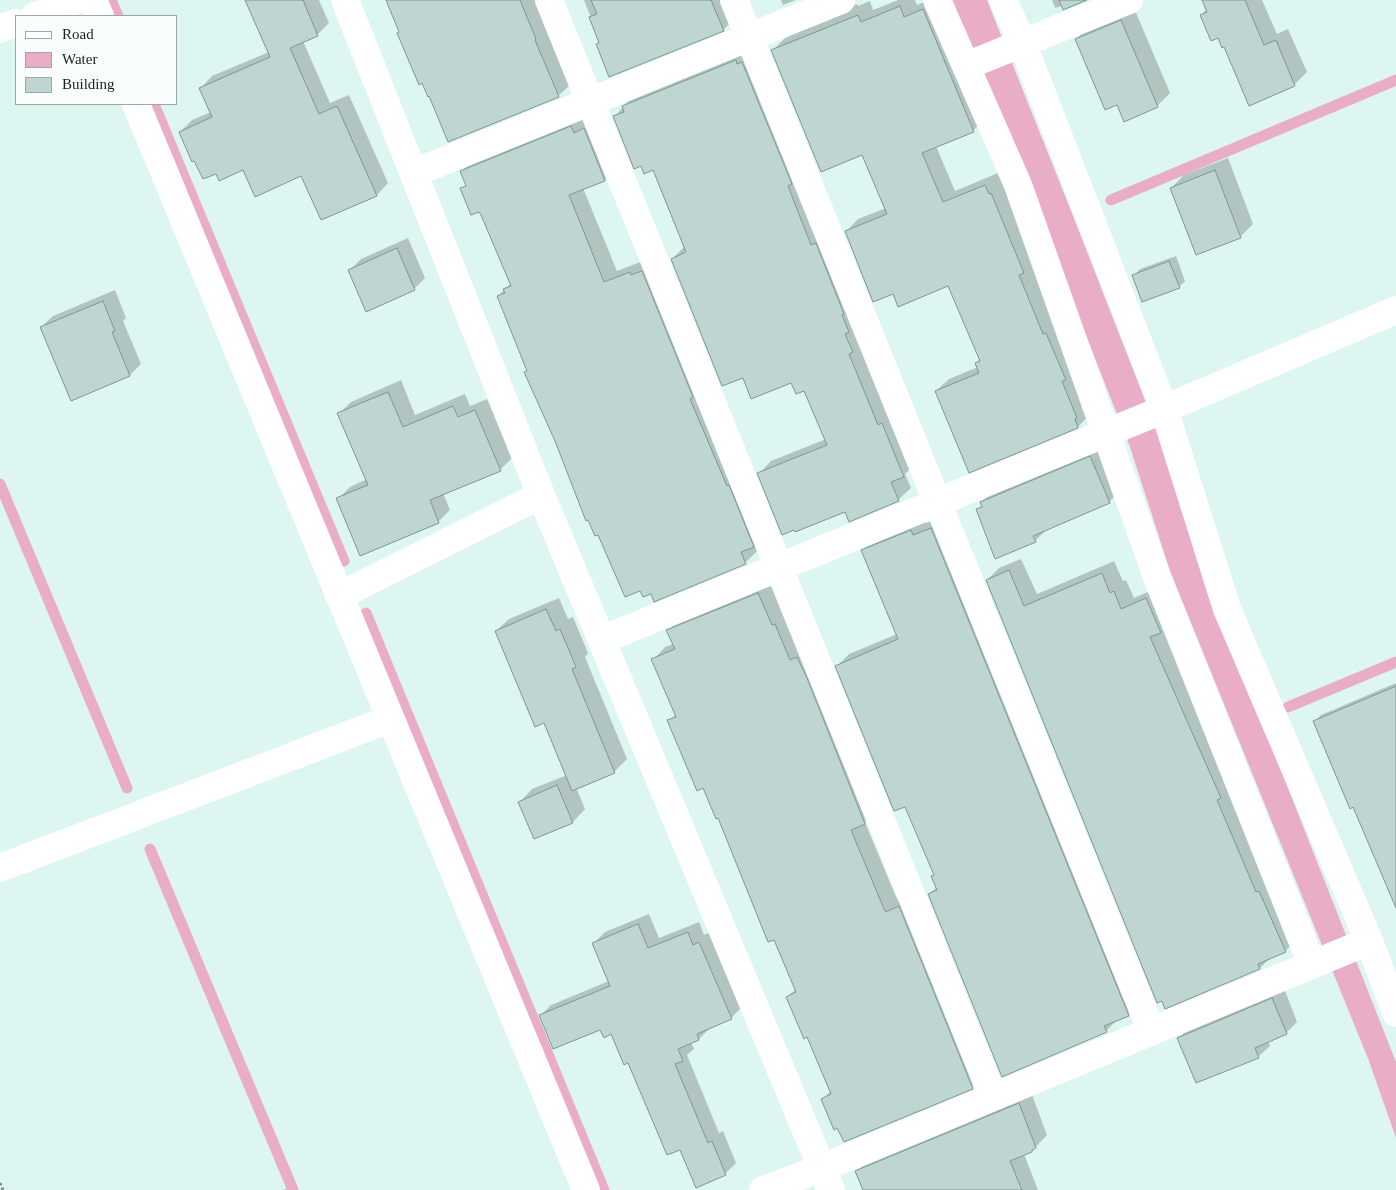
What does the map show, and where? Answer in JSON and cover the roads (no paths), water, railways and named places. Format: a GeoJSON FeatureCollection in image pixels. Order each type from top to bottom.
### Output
{"type":"FeatureCollection","features":[{"type":"Feature","properties":{"kind":"street"},"geometry":{"type":"LineString","coordinates":[[38,15],[78,0]]}},
{"type":"Feature","properties":{"kind":"street"},"geometry":{"type":"LineString","coordinates":[[93,0],[100,15]]}},
{"type":"Feature","properties":{"kind":"street"},"geometry":{"type":"LineString","coordinates":[[345,0],[541,495],[826,1179]]}},
{"type":"Feature","properties":{"kind":"street"},"geometry":{"type":"LineString","coordinates":[[549,0],[993,1097]]}},
{"type":"Feature","properties":{"kind":"street"},"geometry":{"type":"LineString","coordinates":[[734,0],[1152,1032]]}},
{"type":"Feature","properties":{"kind":"street"},"geometry":{"type":"LineString","coordinates":[[414,173],[841,0]]}},
{"type":"Feature","properties":{"kind":"street"},"geometry":{"type":"LineString","coordinates":[[937,0],[970,64],[1018,185],[1112,430],[1157,577],[1315,964]]}},
{"type":"Feature","properties":{"kind":"street"},"geometry":{"type":"LineString","coordinates":[[1004,0],[1017,44],[1160,411],[1226,609],[1396,1013]]}},
{"type":"Feature","properties":{"kind":"street"},"geometry":{"type":"LineString","coordinates":[[970,64],[1129,0]]}},
{"type":"Feature","properties":{"kind":"street"},"geometry":{"type":"LineString","coordinates":[[0,29],[15,23]]}},
{"type":"Feature","properties":{"kind":"street"},"geometry":{"type":"LineString","coordinates":[[136,105],[586,1190]]}},
{"type":"Feature","properties":{"kind":"street"},"geometry":{"type":"LineString","coordinates":[[602,640],[1160,411],[1396,310]]}},
{"type":"Feature","properties":{"kind":"street"},"geometry":{"type":"LineString","coordinates":[[339,596],[541,495]]}},
{"type":"Feature","properties":{"kind":"street"},"geometry":{"type":"LineString","coordinates":[[0,868],[390,719]]}},
{"type":"Feature","properties":{"kind":"street"},"geometry":{"type":"LineString","coordinates":[[763,1190],[826,1179],[993,1097],[1366,943]]}},
{"type":"Feature","properties":{"kind":"water"},"geometry":{"type":"Polygon","coordinates":[[[951,0],[987,0],[1163,446],[1219,613],[1396,1062],[1396,1138],[1369,1061],[1170,571],[1130,447],[972,47],[951,0]]]}},
{"type":"Feature","properties":{"kind":"waterway"},"geometry":{"type":"LineString","coordinates":[[111,0],[118,15]]}},
{"type":"Feature","properties":{"kind":"waterway"},"geometry":{"type":"LineString","coordinates":[[1111,200],[1396,80]]}},
{"type":"Feature","properties":{"kind":"waterway"},"geometry":{"type":"LineString","coordinates":[[154,105],[344,561]]}},
{"type":"Feature","properties":{"kind":"waterway"},"geometry":{"type":"LineString","coordinates":[[0,484],[127,788]]}},
{"type":"Feature","properties":{"kind":"waterway"},"geometry":{"type":"LineString","coordinates":[[366,613],[604,1190]]}},
{"type":"Feature","properties":{"kind":"waterway"},"geometry":{"type":"LineString","coordinates":[[1288,707],[1396,662]]}},
{"type":"Feature","properties":{"kind":"waterway"},"geometry":{"type":"LineString","coordinates":[[150,849],[293,1190]]}}]}
